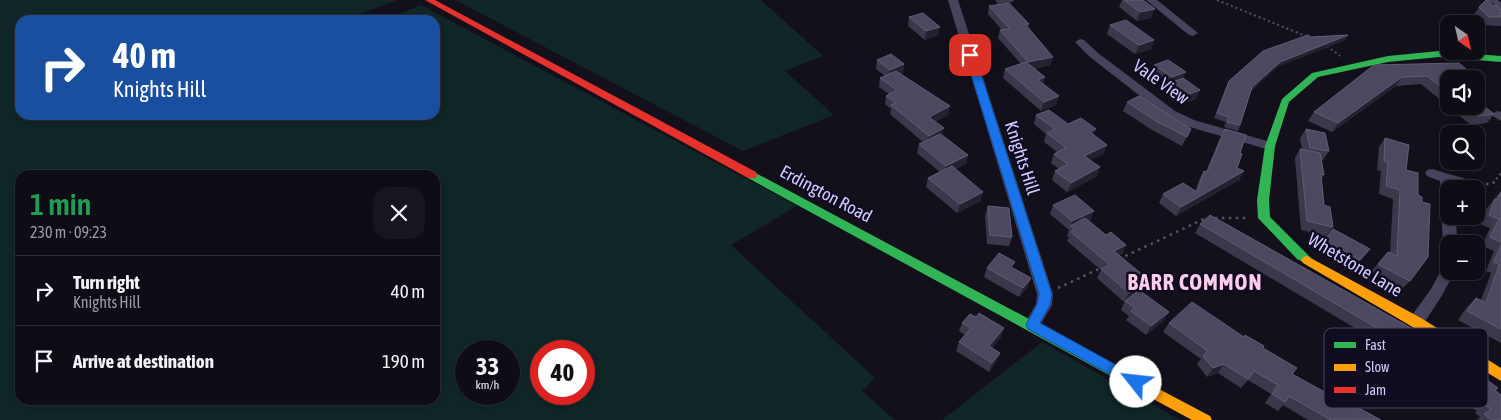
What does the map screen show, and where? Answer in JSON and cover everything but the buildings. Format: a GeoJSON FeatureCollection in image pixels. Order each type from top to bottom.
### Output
{"type":"FeatureCollection","features":[{"type":"Feature","properties":{"kind":"street","name":"Erdington Road"},"geometry":{"type":"LineString","coordinates":[[429,0],[1032,325],[1204,420]]}},
{"type":"Feature","properties":{"kind":"street","name":"Knights Hill"},"geometry":{"type":"LineString","coordinates":[[953,0],[1045,294]]}},
{"type":"Feature","properties":{"kind":"street"},"geometry":{"type":"LineString","coordinates":[[1151,0],[1192,33]]}},
{"type":"Feature","properties":{"kind":"street","name":"Vale View"},"geometry":{"type":"LineString","coordinates":[[1080,42],[1094,55],[1172,114],[1190,123],[1270,146]]}},
{"type":"Feature","properties":{"kind":"street"},"geometry":{"type":"LineString","coordinates":[[1094,55],[1109,52]]}},
{"type":"Feature","properties":{"kind":"street"},"geometry":{"type":"LineString","coordinates":[[1264,218],[1262,200],[1270,146],[1285,101],[1315,75],[1352,65],[1439,54],[1499,60]]}},
{"type":"Feature","properties":{"kind":"street"},"geometry":{"type":"LineString","coordinates":[[1432,173],[1447,180]]}},
{"type":"Feature","properties":{"kind":"street","name":"Whetstone Lane"},"geometry":{"type":"LineString","coordinates":[[1264,218],[1301,256],[1426,328]]}},
{"type":"Feature","properties":{"kind":"street"},"geometry":{"type":"LineString","coordinates":[[1416,322],[1443,280]]}},
{"type":"Feature","properties":{"kind":"street"},"geometry":{"type":"LineString","coordinates":[[1032,325],[1044,305],[1045,294]]}},
{"type":"Feature","properties":{"kind":"street","name":"Whetstone Lane"},"geometry":{"type":"LineString","coordinates":[[1488,367],[1501,375]]}},
{"type":"Feature","properties":{"kind":"lane"},"geometry":{"type":"LineString","coordinates":[[1493,0],[1499,8]]}},
{"type":"Feature","properties":{"kind":"path"},"geometry":{"type":"LineString","coordinates":[[1217,0],[1314,39]]}},
{"type":"Feature","properties":{"kind":"path"},"geometry":{"type":"LineString","coordinates":[[1322,43],[1352,65]]}},
{"type":"Feature","properties":{"kind":"path"},"geometry":{"type":"LineString","coordinates":[[1485,184],[1492,184],[1501,173]]}},
{"type":"Feature","properties":{"kind":"path"},"geometry":{"type":"LineString","coordinates":[[1114,262],[1206,218],[1264,218]]}},
{"type":"Feature","properties":{"kind":"path"},"geometry":{"type":"LineString","coordinates":[[1045,294],[1105,266]]}},
{"type":"Feature","properties":{"kind":"green space"},"geometry":{"type":"Polygon","coordinates":[[[0,0],[397,0],[358,15],[15,15],[15,120],[440,120],[440,15],[797,206],[731,245],[875,378],[862,391],[895,420],[0,420],[0,0]]]}},
{"type":"Feature","properties":{"kind":"green space"},"geometry":{"type":"Polygon","coordinates":[[[455,0],[761,0],[823,56],[785,71],[834,115],[743,151],[455,0]]]}},
{"type":"Feature","properties":{"kind":"green space"},"geometry":{"type":"Polygon","coordinates":[[[421,5],[440,15],[395,15],[421,5]]]}},
{"type":"Feature","properties":{"kind":"green space"},"geometry":{"type":"Polygon","coordinates":[[[1042,342],[1180,420],[942,420],[1042,342]]]}},
{"type":"Feature","properties":{"kind":"traffic: fast"},"geometry":{"type":"LineString","coordinates":[[1307,260],[1264,218],[1263,200],[1270,146],[1285,101],[1315,75],[1388,59],[1439,54],[1501,59]]}},
{"type":"Feature","properties":{"kind":"traffic: fast"},"geometry":{"type":"LineString","coordinates":[[752,175],[1125,377]]}},
{"type":"Feature","properties":{"kind":"traffic: slow"},"geometry":{"type":"LineString","coordinates":[[1307,260],[1426,328]]}},
{"type":"Feature","properties":{"kind":"traffic: slow"},"geometry":{"type":"LineString","coordinates":[[1488,367],[1501,375]]}},
{"type":"Feature","properties":{"kind":"traffic: slow"},"geometry":{"type":"LineString","coordinates":[[1125,377],[1205,420]]}},
{"type":"Feature","properties":{"kind":"traffic: jam"},"geometry":{"type":"LineString","coordinates":[[429,0],[752,175]]}},
{"type":"Feature","properties":{"kind":"district","name":"BARR COMMON"},"geometry":{"type":"Point","coordinates":[1195,282]}},
{"type":"Feature","properties":{"kind":"route"},"geometry":{"type":"LineString","coordinates":[[970,55],[1045,294],[1044,305],[1032,325],[1136,382]]}}]}
